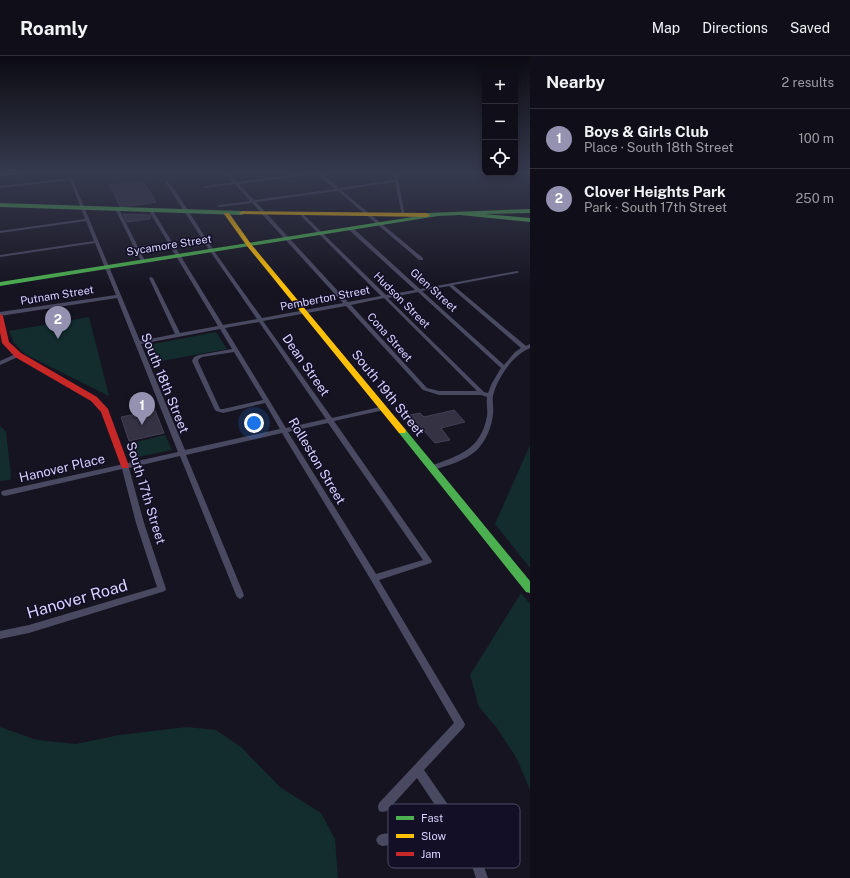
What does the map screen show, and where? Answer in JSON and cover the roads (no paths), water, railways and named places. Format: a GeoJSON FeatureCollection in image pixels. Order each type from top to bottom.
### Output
{"type":"FeatureCollection","features":[{"type":"Feature","properties":{"kind":"main road"},"geometry":{"type":"LineString","coordinates":[[164,211],[302,215],[436,215],[522,211]]}},
{"type":"Feature","properties":{"kind":"main road","name":"South 19th Street"},"geometry":{"type":"LineString","coordinates":[[227,214],[249,245],[384,408],[530,589]]}},
{"type":"Feature","properties":{"kind":"main road"},"geometry":{"type":"LineString","coordinates":[[461,214],[530,220]]}},
{"type":"Feature","properties":{"kind":"main road","name":"Sycamore Street"},"geometry":{"type":"LineString","coordinates":[[0,284],[436,215]]}},
{"type":"Feature","properties":{"kind":"main road","name":"South 17th Street"},"geometry":{"type":"LineString","coordinates":[[0,315],[6,343],[18,355],[94,399],[100,405],[108,417],[125,466]]}},
{"type":"Feature","properties":{"kind":"street","name":"South 18th Street"},"geometry":{"type":"LineString","coordinates":[[83,211],[240,595]]}},
{"type":"Feature","properties":{"kind":"street"},"geometry":{"type":"LineString","coordinates":[[118,211],[143,261]]}},
{"type":"Feature","properties":{"kind":"street","name":"Rolleston Street"},"geometry":{"type":"LineString","coordinates":[[151,211],[234,350],[374,578],[460,724],[418,770]]}},
{"type":"Feature","properties":{"kind":"street","name":"Cona Street"},"geometry":{"type":"LineString","coordinates":[[263,211],[425,389],[439,393],[482,393]]}},
{"type":"Feature","properties":{"kind":"street"},"geometry":{"type":"LineString","coordinates":[[364,211],[421,259]]}},
{"type":"Feature","properties":{"kind":"street","name":"Dean Street"},"geometry":{"type":"LineString","coordinates":[[187,212],[212,251],[428,561],[374,578]]}},
{"type":"Feature","properties":{"kind":"street","name":"Hudson Street"},"geometry":{"type":"LineString","coordinates":[[302,215],[482,393],[490,396]]}},
{"type":"Feature","properties":{"kind":"street"},"geometry":{"type":"LineString","coordinates":[[0,232],[87,220]]}},
{"type":"Feature","properties":{"kind":"street","name":"Glen Street"},"geometry":{"type":"LineString","coordinates":[[352,229],[503,367]]}},
{"type":"Feature","properties":{"kind":"street"},"geometry":{"type":"LineString","coordinates":[[0,256],[96,242]]}},
{"type":"Feature","properties":{"kind":"street","name":"Pemberton Street"},"geometry":{"type":"LineString","coordinates":[[137,343],[517,272]]}},
{"type":"Feature","properties":{"kind":"street"},"geometry":{"type":"LineString","coordinates":[[151,278],[178,335]]}},
{"type":"Feature","properties":{"kind":"street"},"geometry":{"type":"LineString","coordinates":[[432,468],[454,460],[472,451],[484,436],[490,415],[490,396],[503,367],[527,346],[450,284]]}},
{"type":"Feature","properties":{"kind":"street","name":"Putnam Street"},"geometry":{"type":"LineString","coordinates":[[0,315],[118,296]]}},
{"type":"Feature","properties":{"kind":"street"},"geometry":{"type":"LineString","coordinates":[[234,350],[201,356],[196,358],[195,361],[218,410],[223,411],[266,401]]}},
{"type":"Feature","properties":{"kind":"street"},"geometry":{"type":"LineString","coordinates":[[0,363],[18,355]]}},
{"type":"Feature","properties":{"kind":"street","name":"Hanover Place"},"geometry":{"type":"LineString","coordinates":[[6,493],[384,408]]}},
{"type":"Feature","properties":{"kind":"street","name":"South 17th Street"},"geometry":{"type":"LineString","coordinates":[[125,466],[140,523],[162,589]]}},
{"type":"Feature","properties":{"kind":"street","name":"Hanover Road"},"geometry":{"type":"LineString","coordinates":[[0,635],[44,625],[162,589]]}},
{"type":"Feature","properties":{"kind":"street"},"geometry":{"type":"LineString","coordinates":[[383,807],[418,770],[442,804]]}},
{"type":"Feature","properties":{"kind":"street"},"geometry":{"type":"LineString","coordinates":[[382,840],[388,839]]}},
{"type":"Feature","properties":{"kind":"street"},"geometry":{"type":"LineString","coordinates":[[479,868],[482,878]]}},
{"type":"Feature","properties":{"kind":"place","name":"Clover Heights Park"},"geometry":{"type":"Point","coordinates":[58,339]}},
{"type":"Feature","properties":{"kind":"place","name":"Boys & Girls Club"},"geometry":{"type":"Point","coordinates":[142,425]}}]}
